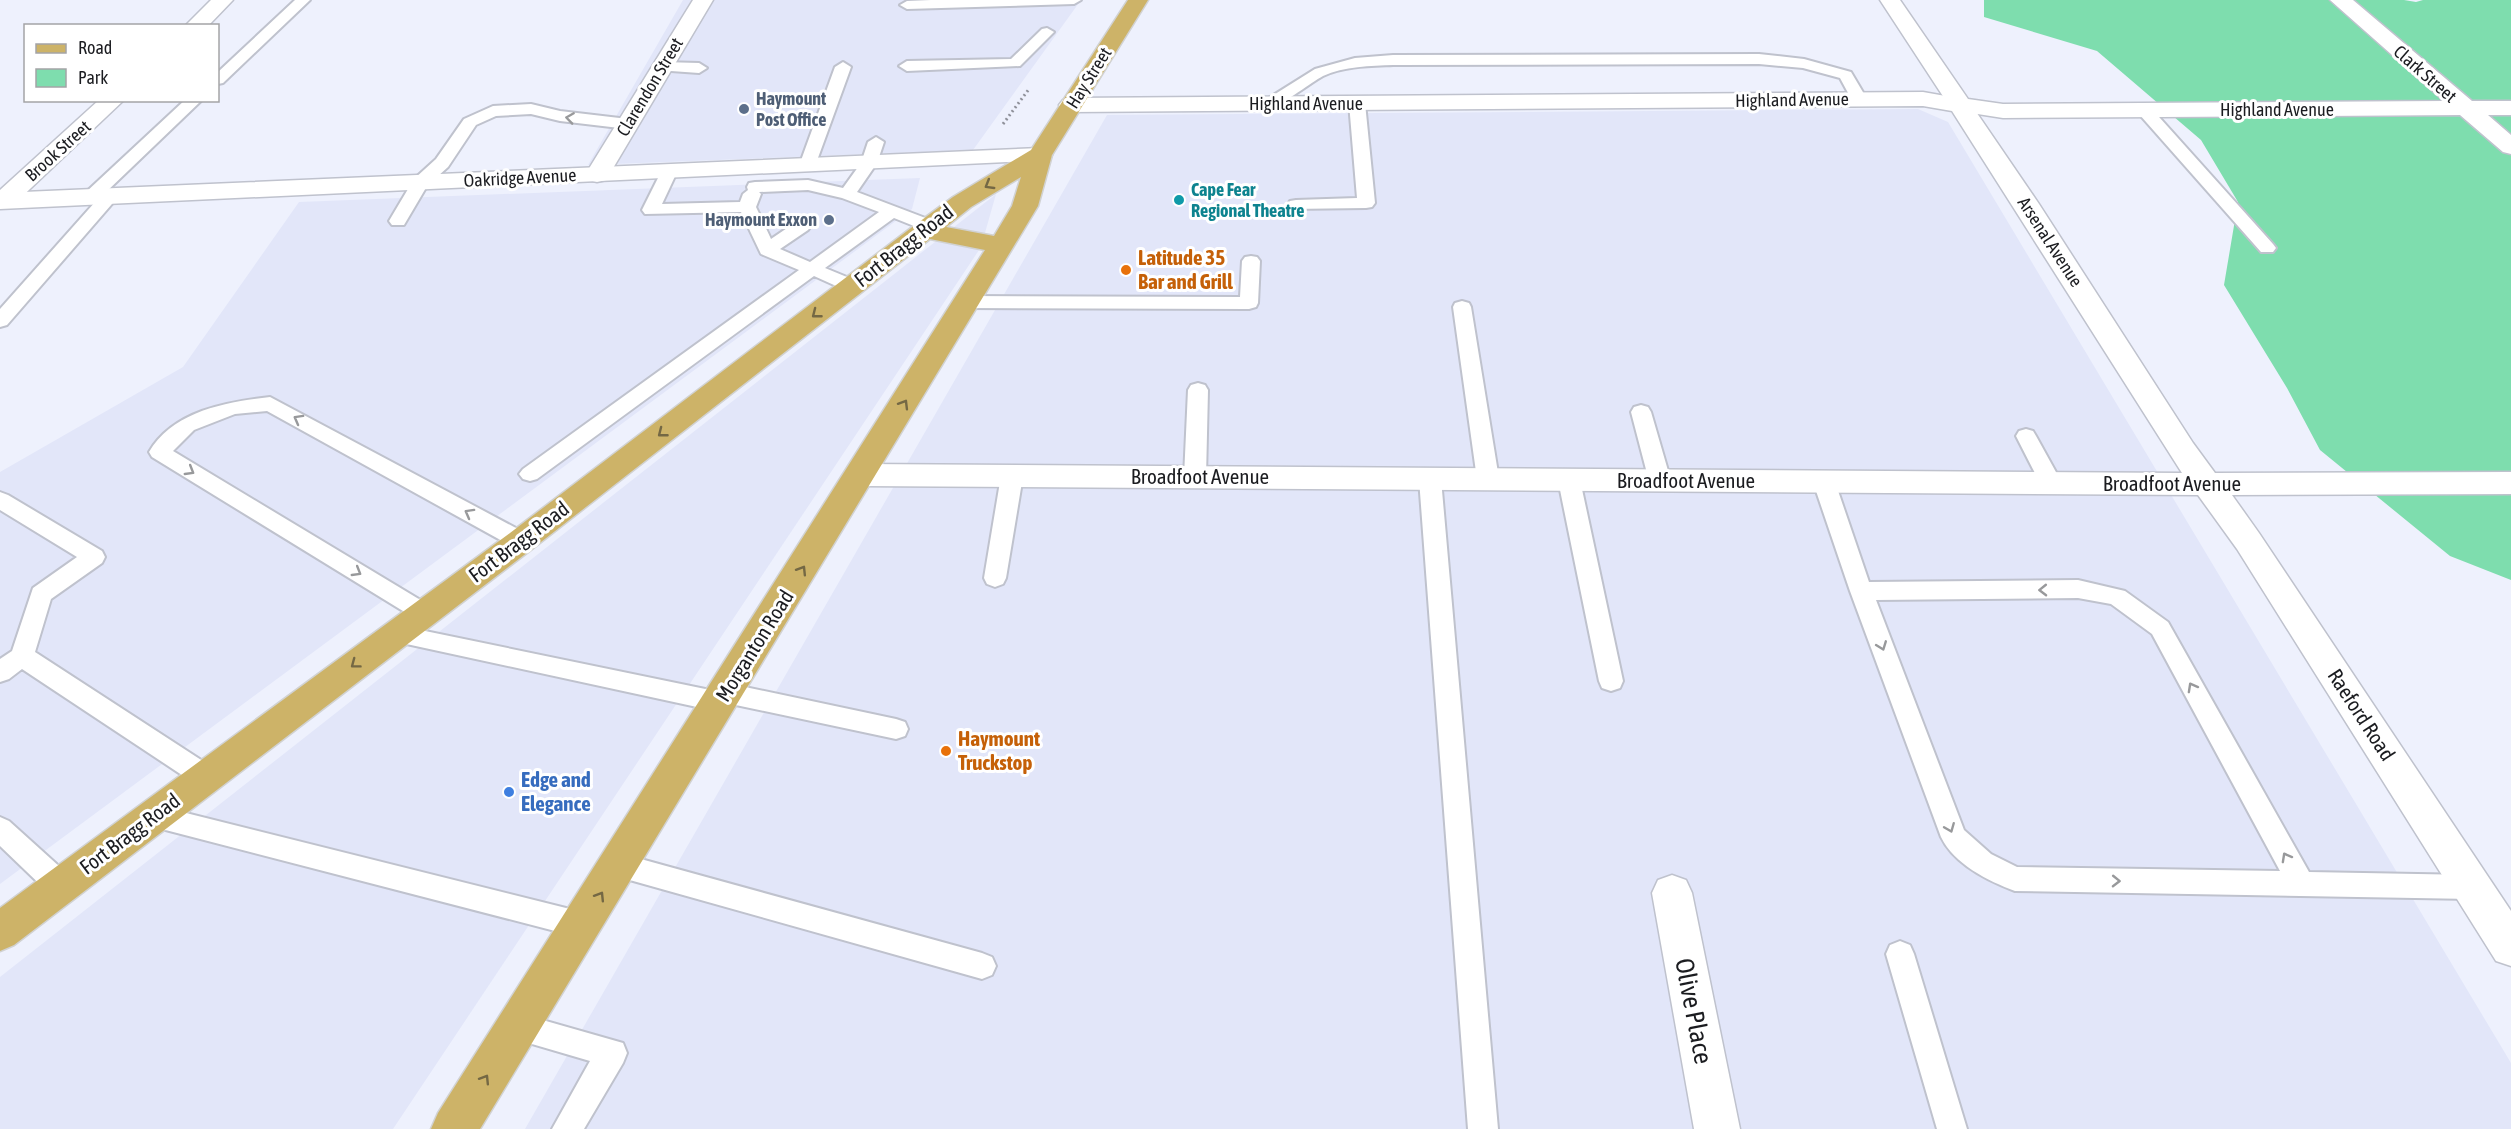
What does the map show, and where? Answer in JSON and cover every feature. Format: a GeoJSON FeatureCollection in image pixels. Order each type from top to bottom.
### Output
{"type":"FeatureCollection","features":[{"type":"Feature","properties":{"kind":"main road","name":"Hay Street"},"geometry":{"type":"LineString","coordinates":[[1040,155],[1138,0]]}},
{"type":"Feature","properties":{"kind":"main road","name":"Fort Bragg Road"},"geometry":{"type":"LineString","coordinates":[[0,932],[520,541],[927,228],[962,202],[1040,155]]}},
{"type":"Feature","properties":{"kind":"main road","name":"Morganton Road"},"geometry":{"type":"LineString","coordinates":[[454,1129],[861,475],[1025,206],[1040,155]]}},
{"type":"Feature","properties":{"kind":"main road"},"geometry":{"type":"LineString","coordinates":[[927,228],[1001,245]]}},
{"type":"Feature","properties":{"kind":"street"},"geometry":{"type":"LineString","coordinates":[[197,24],[223,0]]}},
{"type":"Feature","properties":{"kind":"street","name":"Clarendon Street"},"geometry":{"type":"LineString","coordinates":[[597,175],[703,0]]}},
{"type":"Feature","properties":{"kind":"street","name":"Arsenal Avenue"},"geometry":{"type":"LineString","coordinates":[[1890,0],[2026,204],[2182,450],[2208,484]]}},
{"type":"Feature","properties":{"kind":"street","name":"Clark Street"},"geometry":{"type":"LineString","coordinates":[[2340,0],[2511,147]]}},
{"type":"Feature","properties":{"kind":"street","name":"Highland Avenue"},"geometry":{"type":"LineString","coordinates":[[1071,105],[1923,99],[2002,111],[2511,108]]}},
{"type":"Feature","properties":{"kind":"street","name":"Brook Street"},"geometry":{"type":"LineString","coordinates":[[2,201],[111,102]]}},
{"type":"Feature","properties":{"kind":"street","name":"Oakridge Avenue"},"geometry":{"type":"LineString","coordinates":[[2,201],[669,172],[760,177],[873,152],[1040,155]]}},
{"type":"Feature","properties":{"kind":"street","name":"Broadfoot Avenue"},"geometry":{"type":"LineString","coordinates":[[861,475],[2208,484],[2511,483]]}},
{"type":"Feature","properties":{"kind":"street","name":"Raeford Road"},"geometry":{"type":"LineString","coordinates":[[2208,484],[2248,541],[2511,947]]}},
{"type":"Feature","properties":{"kind":"street","name":"Olive Place"},"geometry":{"type":"LineString","coordinates":[[1672,893],[1717,1129]]}},
{"type":"Feature","properties":{"kind":"lane"},"geometry":{"type":"LineString","coordinates":[[219,79],[303,0]]}},
{"type":"Feature","properties":{"kind":"lane"},"geometry":{"type":"LineString","coordinates":[[907,5],[1074,0]]}},
{"type":"Feature","properties":{"kind":"lane"},"geometry":{"type":"LineString","coordinates":[[907,66],[1015,63],[1047,32]]}},
{"type":"Feature","properties":{"kind":"lane"},"geometry":{"type":"LineString","coordinates":[[1268,104],[1320,72],[1355,63],[1393,60],[1759,59],[1804,64],[1846,75],[1859,99]]}},
{"type":"Feature","properties":{"kind":"lane"},"geometry":{"type":"LineString","coordinates":[[662,67],[699,68]]}},
{"type":"Feature","properties":{"kind":"lane"},"geometry":{"type":"LineString","coordinates":[[807,166],[843,67]]}},
{"type":"Feature","properties":{"kind":"lane"},"geometry":{"type":"LineString","coordinates":[[0,321],[100,197],[193,102]]}},
{"type":"Feature","properties":{"kind":"lane"},"geometry":{"type":"LineString","coordinates":[[1296,204],[1366,202],[1357,104]]}},
{"type":"Feature","properties":{"kind":"lane"},"geometry":{"type":"LineString","coordinates":[[398,221],[420,183],[442,163],[470,122],[493,111],[531,109],[560,116],[628,124]]}},
{"type":"Feature","properties":{"kind":"lane"},"geometry":{"type":"LineString","coordinates":[[2145,111],[2267,248]]}},
{"type":"Feature","properties":{"kind":"lane"},"geometry":{"type":"LineString","coordinates":[[843,197],[873,152]]}},
{"type":"Feature","properties":{"kind":"lane"},"geometry":{"type":"LineString","coordinates":[[669,172],[651,210],[747,207]]}},
{"type":"Feature","properties":{"kind":"lane"},"geometry":{"type":"LineString","coordinates":[[852,286],[767,250],[747,207],[760,177],[808,185],[892,210],[927,228]]}},
{"type":"Feature","properties":{"kind":"lane"},"geometry":{"type":"LineString","coordinates":[[530,474],[892,210]]}},
{"type":"Feature","properties":{"kind":"lane"},"geometry":{"type":"LineString","coordinates":[[767,250],[802,226]]}},
{"type":"Feature","properties":{"kind":"lane"},"geometry":{"type":"LineString","coordinates":[[966,303],[1249,303],[1251,261]]}},
{"type":"Feature","properties":{"kind":"lane"},"geometry":{"type":"LineString","coordinates":[[1462,307],[1488,479]]}},
{"type":"Feature","properties":{"kind":"lane"},"geometry":{"type":"LineString","coordinates":[[1195,477],[1198,390]]}},
{"type":"Feature","properties":{"kind":"lane"},"geometry":{"type":"LineString","coordinates":[[424,613],[159,452],[187,425],[232,408],[270,404],[520,541]]}},
{"type":"Feature","properties":{"kind":"lane"},"geometry":{"type":"LineString","coordinates":[[1641,412],[1660,481]]}},
{"type":"Feature","properties":{"kind":"lane"},"geometry":{"type":"LineString","coordinates":[[2026,436],[2051,483]]}},
{"type":"Feature","properties":{"kind":"lane"},"geometry":{"type":"LineString","coordinates":[[995,578],[1012,476]]}},
{"type":"Feature","properties":{"kind":"lane"},"geometry":{"type":"LineString","coordinates":[[1430,479],[1483,1129]]}},
{"type":"Feature","properties":{"kind":"lane"},"geometry":{"type":"LineString","coordinates":[[1569,480],[1611,681]]}},
{"type":"Feature","properties":{"kind":"lane"},"geometry":{"type":"LineString","coordinates":[[1824,482],[1861,591],[1954,837],[1981,862],[2015,879],[2472,887]]}},
{"type":"Feature","properties":{"kind":"lane"},"geometry":{"type":"LineString","coordinates":[[0,500],[94,557],[41,594],[22,656],[0,672]]}},
{"type":"Feature","properties":{"kind":"lane"},"geometry":{"type":"LineString","coordinates":[[1861,591],[2078,589],[2117,597],[2145,615],[2160,628],[2301,884]]}},
{"type":"Feature","properties":{"kind":"lane"},"geometry":{"type":"LineString","coordinates":[[396,634],[723,698],[896,729]]}},
{"type":"Feature","properties":{"kind":"lane"},"geometry":{"type":"LineString","coordinates":[[22,656],[206,777]]}},
{"type":"Feature","properties":{"kind":"lane"},"geometry":{"type":"LineString","coordinates":[[154,816],[582,925]]}},
{"type":"Feature","properties":{"kind":"lane"},"geometry":{"type":"LineString","coordinates":[[0,829],[61,886]]}},
{"type":"Feature","properties":{"kind":"lane"},"geometry":{"type":"LineString","coordinates":[[619,865],[982,966]]}},
{"type":"Feature","properties":{"kind":"lane"},"geometry":{"type":"LineString","coordinates":[[1900,954],[1952,1129]]}},
{"type":"Feature","properties":{"kind":"lane"},"geometry":{"type":"LineString","coordinates":[[518,1027],[612,1053],[567,1129]]}},
{"type":"Feature","properties":{"kind":"shaded area"},"geometry":{"type":"Polygon","coordinates":[[[683,0],[1081,0],[973,150],[588,165],[683,0]]]}},
{"type":"Feature","properties":{"kind":"shaded area"},"geometry":{"type":"Polygon","coordinates":[[[1918,109],[1948,122],[2511,1063],[2511,1129],[525,1129],[1107,115],[1918,109]]]}},
{"type":"Feature","properties":{"kind":"shaded area"},"geometry":{"type":"Polygon","coordinates":[[[920,178],[912,209],[0,884],[0,472],[183,367],[299,202],[920,178]]]}},
{"type":"Feature","properties":{"kind":"shaded area"},"geometry":{"type":"Polygon","coordinates":[[[996,194],[981,247],[393,1129],[0,1129],[0,977],[996,194]]]}},
{"type":"Feature","properties":{"kind":"green space"},"geometry":{"type":"Polygon","coordinates":[[[1984,0],[2404,0],[2416,2],[2423,0],[2511,0],[2511,580],[2450,556],[2320,450],[2287,388],[2224,285],[2238,202],[2201,140],[2097,51],[1984,17],[1984,0]]]}},
{"type":"Feature","properties":{"kind":"place","name":"Haymount Post Office"},"geometry":{"type":"Point","coordinates":[744,109]}},
{"type":"Feature","properties":{"kind":"place","name":"Cape Fear Regional Theatre"},"geometry":{"type":"Point","coordinates":[1179,200]}},
{"type":"Feature","properties":{"kind":"place","name":"Haymount Exxon"},"geometry":{"type":"Point","coordinates":[829,220]}},
{"type":"Feature","properties":{"kind":"place","name":"Latitude 35 Bar and Grill"},"geometry":{"type":"Point","coordinates":[1126,270]}},
{"type":"Feature","properties":{"kind":"place","name":"Haymount Truckstop"},"geometry":{"type":"Point","coordinates":[946,751]}},
{"type":"Feature","properties":{"kind":"place","name":"Edge and Elegance"},"geometry":{"type":"Point","coordinates":[509,792]}}]}
